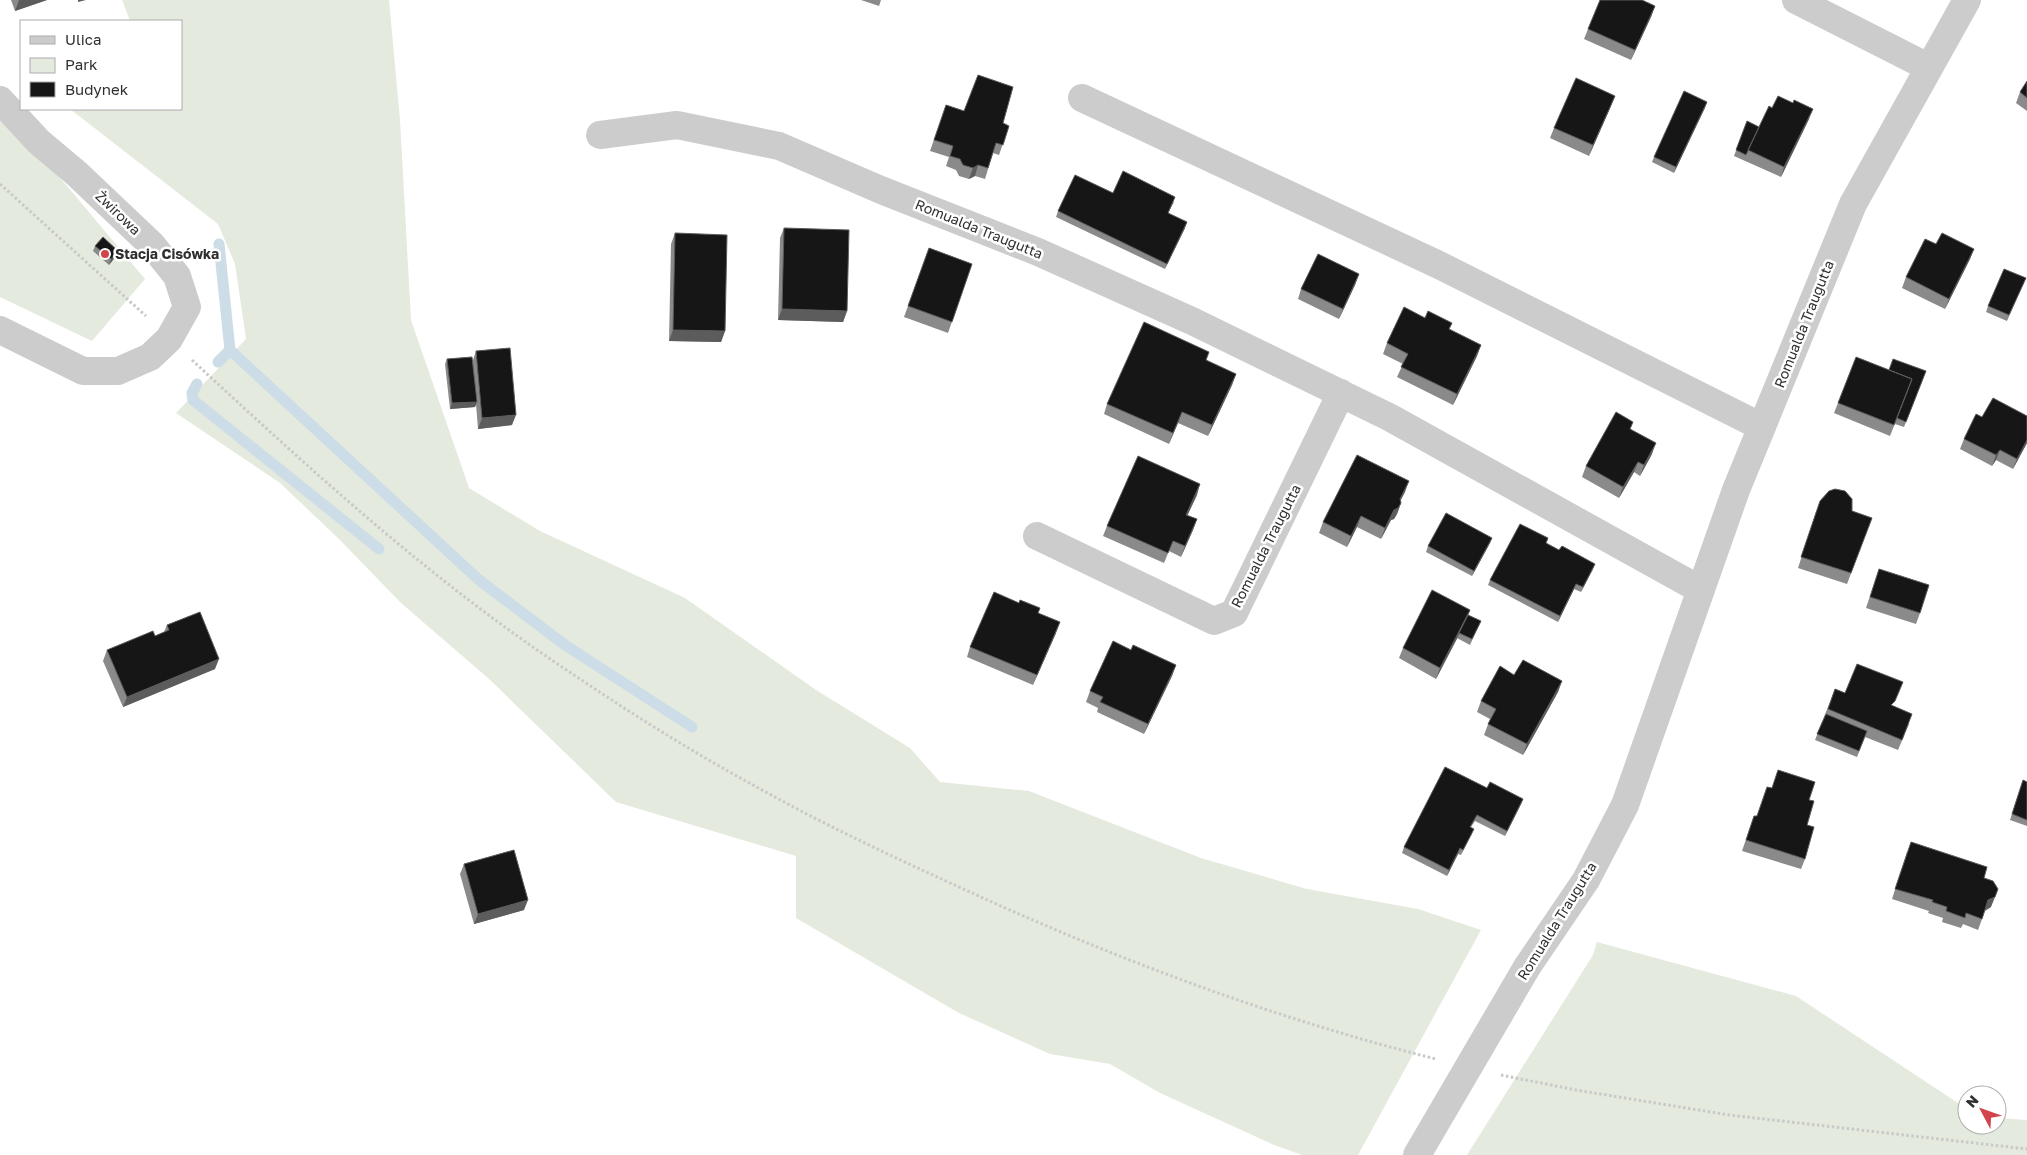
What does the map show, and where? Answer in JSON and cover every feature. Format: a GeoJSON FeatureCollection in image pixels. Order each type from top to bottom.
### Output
{"type":"FeatureCollection","features":[{"type":"Feature","properties":{"kind":"street"},"geometry":{"type":"LineString","coordinates":[[1796,0],[1928,67]]}},
{"type":"Feature","properties":{"kind":"street","name":"Romualda Traugutta"},"geometry":{"type":"LineString","coordinates":[[1417,1155],[1527,967],[1586,880],[1625,805],[1736,490],[1853,204],[1966,0]]}},
{"type":"Feature","properties":{"kind":"street"},"geometry":{"type":"LineString","coordinates":[[1082,98],[1439,265],[1762,428]]}},
{"type":"Feature","properties":{"kind":"street","name":"Żwirowa"},"geometry":{"type":"LineString","coordinates":[[0,100],[39,142],[76,173],[152,245],[177,276],[188,307],[169,339],[150,356],[118,371],[83,371],[0,330]]}},
{"type":"Feature","properties":{"kind":"street","name":"Romualda Traugutta"},"geometry":{"type":"LineString","coordinates":[[600,135],[677,125],[779,146],[881,190],[1038,252],[1192,321],[1389,416],[1701,590]]}},
{"type":"Feature","properties":{"kind":"street","name":"Romualda Traugutta"},"geometry":{"type":"LineString","coordinates":[[1037,536],[1214,621],[1234,613],[1341,393]]}},
{"type":"Feature","properties":{"kind":"path"},"geometry":{"type":"LineString","coordinates":[[0,184],[313,471],[459,592],[530,644],[683,744],[763,791],[925,871],[1009,910],[1097,947],[1181,980],[1271,1010],[1440,1060]]}},
{"type":"Feature","properties":{"kind":"path"},"geometry":{"type":"LineString","coordinates":[[1495,1074],[1576,1090],[1729,1115],[2027,1149]]}},
{"type":"Feature","properties":{"kind":"green space"},"geometry":{"type":"Polygon","coordinates":[[[122,0],[389,0],[400,120],[411,320],[469,488],[540,531],[685,598],[816,690],[910,748],[940,782],[1029,791],[1201,858],[1307,889],[1418,909],[1481,930],[1358,1155],[1302,1155],[1274,1145],[1160,1093],[1110,1064],[1050,1054],[959,1013],[796,918],[796,856],[616,802],[488,678],[401,603],[339,539],[280,483],[176,413],[246,339],[235,264],[218,224],[71,110],[182,110],[182,20],[130,20],[122,0]]]}},
{"type":"Feature","properties":{"kind":"green space"},"geometry":{"type":"Polygon","coordinates":[[[0,106],[145,279],[92,341],[0,297],[0,106]]]}},
{"type":"Feature","properties":{"kind":"green space"},"geometry":{"type":"Polygon","coordinates":[[[1597,942],[1796,996],[1957,1102],[1957,1135],[2007,1135],[2007,1119],[2027,1120],[2027,1155],[1467,1155],[1593,955],[1597,942]]]}},
{"type":"Feature","properties":{"kind":"building"},"geometry":{"type":"Polygon","coordinates":[[[1600,0],[1642,0],[1655,6],[1635,50],[1588,29],[1600,0]]]}},
{"type":"Feature","properties":{"kind":"building"},"geometry":{"type":"Polygon","coordinates":[[[978,75],[1013,87],[1003,123],[1009,126],[1003,145],[996,143],[988,168],[978,165],[973,168],[963,165],[960,159],[950,156],[953,146],[934,140],[946,105],[964,111],[978,75]]]}},
{"type":"Feature","properties":{"kind":"building"},"geometry":{"type":"Polygon","coordinates":[[[1576,78],[1615,96],[1593,145],[1554,128],[1576,78]]]}},
{"type":"Feature","properties":{"kind":"building"},"geometry":{"type":"Polygon","coordinates":[[[2027,81],[2027,98],[2020,92],[2027,81]]]}},
{"type":"Feature","properties":{"kind":"building"},"geometry":{"type":"Polygon","coordinates":[[[1684,91],[1707,102],[1676,167],[1654,157],[1684,91]]]}},
{"type":"Feature","properties":{"kind":"building"},"geometry":{"type":"Polygon","coordinates":[[[1778,96],[1793,103],[1794,100],[1813,109],[1784,167],[1748,150],[1769,106],[1772,108],[1778,96]]]}},
{"type":"Feature","properties":{"kind":"building"},"geometry":{"type":"Polygon","coordinates":[[[1747,121],[1759,127],[1746,155],[1736,150],[1747,121]]]}},
{"type":"Feature","properties":{"kind":"building"},"geometry":{"type":"Polygon","coordinates":[[[1123,171],[1175,197],[1168,213],[1187,222],[1167,264],[1058,211],[1075,175],[1113,193],[1123,171]]]}},
{"type":"Feature","properties":{"kind":"building"},"geometry":{"type":"Polygon","coordinates":[[[784,228],[849,230],[847,311],[782,309],[784,228]]]}},
{"type":"Feature","properties":{"kind":"building"},"geometry":{"type":"Polygon","coordinates":[[[675,233],[727,235],[725,331],[673,330],[675,233]]]}},
{"type":"Feature","properties":{"kind":"building"},"geometry":{"type":"Polygon","coordinates":[[[1942,233],[1974,249],[1949,299],[1906,277],[1925,239],[1936,244],[1942,233]]]}},
{"type":"Feature","properties":{"kind":"building"},"geometry":{"type":"Polygon","coordinates":[[[103,237],[118,251],[111,259],[95,246],[103,237]]]}},
{"type":"Feature","properties":{"kind":"building"},"geometry":{"type":"Polygon","coordinates":[[[929,248],[972,264],[952,322],[908,306],[929,248]]]}},
{"type":"Feature","properties":{"kind":"building"},"geometry":{"type":"Polygon","coordinates":[[[1318,254],[1359,274],[1343,309],[1301,289],[1318,254]]]}},
{"type":"Feature","properties":{"kind":"building"},"geometry":{"type":"Polygon","coordinates":[[[2004,269],[2026,278],[2009,315],[1988,306],[2004,269]]]}},
{"type":"Feature","properties":{"kind":"building"},"geometry":{"type":"Polygon","coordinates":[[[1404,307],[1425,318],[1428,311],[1452,323],[1449,329],[1481,345],[1457,394],[1401,367],[1408,354],[1387,343],[1404,307]]]}},
{"type":"Feature","properties":{"kind":"building"},"geometry":{"type":"Polygon","coordinates":[[[1144,322],[1209,352],[1206,360],[1236,374],[1212,425],[1182,412],[1173,433],[1107,404],[1144,322]]]}},
{"type":"Feature","properties":{"kind":"building"},"geometry":{"type":"Polygon","coordinates":[[[510,348],[516,415],[482,418],[476,351],[510,348]]]}},
{"type":"Feature","properties":{"kind":"building"},"geometry":{"type":"Polygon","coordinates":[[[472,357],[477,402],[452,403],[447,359],[472,357]]]}},
{"type":"Feature","properties":{"kind":"building"},"geometry":{"type":"Polygon","coordinates":[[[1856,357],[1912,379],[1894,425],[1838,403],[1856,357]]]}},
{"type":"Feature","properties":{"kind":"building"},"geometry":{"type":"Polygon","coordinates":[[[1893,359],[1926,371],[1906,422],[1897,418],[1912,379],[1889,370],[1893,359]]]}},
{"type":"Feature","properties":{"kind":"building"},"geometry":{"type":"Polygon","coordinates":[[[1993,398],[2027,416],[2027,440],[2017,459],[2000,450],[1996,455],[1964,439],[1976,414],[1982,417],[1993,398]]]}},
{"type":"Feature","properties":{"kind":"building"},"geometry":{"type":"Polygon","coordinates":[[[1616,412],[1633,422],[1630,429],[1656,443],[1644,465],[1638,462],[1623,487],[1586,466],[1616,412]]]}},
{"type":"Feature","properties":{"kind":"building"},"geometry":{"type":"Polygon","coordinates":[[[1357,455],[1409,481],[1400,499],[1401,503],[1394,510],[1385,528],[1361,516],[1351,536],[1323,522],[1357,455]]]}},
{"type":"Feature","properties":{"kind":"building"},"geometry":{"type":"Polygon","coordinates":[[[1138,456],[1200,484],[1186,515],[1197,519],[1185,546],[1173,541],[1168,553],[1107,526],[1138,456]]]}},
{"type":"Feature","properties":{"kind":"building"},"geometry":{"type":"Polygon","coordinates":[[[1835,489],[1845,491],[1852,499],[1852,511],[1872,518],[1851,573],[1801,557],[1820,501],[1829,491],[1835,489]]]}},
{"type":"Feature","properties":{"kind":"building"},"geometry":{"type":"Polygon","coordinates":[[[1446,513],[1492,538],[1474,571],[1428,546],[1446,513]]]}},
{"type":"Feature","properties":{"kind":"building"},"geometry":{"type":"Polygon","coordinates":[[[1520,524],[1548,538],[1546,543],[1559,550],[1562,546],[1595,564],[1583,587],[1576,584],[1560,616],[1490,580],[1520,524]]]}},
{"type":"Feature","properties":{"kind":"building"},"geometry":{"type":"Polygon","coordinates":[[[1879,569],[1929,585],[1920,613],[1870,597],[1879,569]]]}},
{"type":"Feature","properties":{"kind":"building"},"geometry":{"type":"Polygon","coordinates":[[[1432,590],[1470,610],[1440,668],[1403,648],[1432,590]]]}},
{"type":"Feature","properties":{"kind":"building"},"geometry":{"type":"Polygon","coordinates":[[[994,592],[1019,603],[1020,600],[1040,608],[1038,613],[1060,622],[1037,675],[970,647],[994,592]]]}},
{"type":"Feature","properties":{"kind":"building"},"geometry":{"type":"Polygon","coordinates":[[[200,612],[219,659],[127,697],[107,650],[153,631],[155,636],[169,630],[167,625],[200,612]]]}},
{"type":"Feature","properties":{"kind":"building"},"geometry":{"type":"Polygon","coordinates":[[[1468,615],[1481,621],[1472,639],[1459,633],[1468,615]]]}},
{"type":"Feature","properties":{"kind":"building"},"geometry":{"type":"Polygon","coordinates":[[[1113,641],[1131,650],[1133,645],[1176,665],[1148,724],[1100,702],[1103,697],[1090,691],[1113,641]]]}},
{"type":"Feature","properties":{"kind":"building"},"geometry":{"type":"Polygon","coordinates":[[[1523,660],[1562,681],[1527,744],[1488,724],[1496,709],[1481,701],[1500,666],[1514,675],[1523,660]]]}},
{"type":"Feature","properties":{"kind":"building"},"geometry":{"type":"Polygon","coordinates":[[[1857,664],[1903,682],[1895,701],[1891,705],[1912,714],[1902,740],[1828,709],[1835,689],[1845,693],[1857,664]]]}},
{"type":"Feature","properties":{"kind":"building"},"geometry":{"type":"Polygon","coordinates":[[[1826,714],[1867,731],[1859,751],[1817,734],[1826,714]]]}},
{"type":"Feature","properties":{"kind":"building"},"geometry":{"type":"Polygon","coordinates":[[[1445,767],[1487,788],[1490,782],[1523,799],[1507,831],[1477,815],[1470,827],[1474,829],[1463,850],[1460,848],[1449,870],[1404,847],[1445,767]]]}},
{"type":"Feature","properties":{"kind":"building"},"geometry":{"type":"Polygon","coordinates":[[[1778,770],[1815,782],[1809,800],[1814,801],[1807,825],[1814,827],[1805,859],[1746,840],[1767,787],[1772,788],[1778,770]]]}},
{"type":"Feature","properties":{"kind":"building"},"geometry":{"type":"Polygon","coordinates":[[[2023,780],[2027,782],[2027,820],[2012,814],[2023,780]]]}},
{"type":"Feature","properties":{"kind":"building"},"geometry":{"type":"Polygon","coordinates":[[[1911,842],[1987,867],[1984,878],[1993,881],[1998,889],[1995,897],[1988,900],[1982,919],[1966,913],[1965,918],[1946,911],[1947,907],[1932,902],[1933,900],[1895,889],[1911,842]]]}},
{"type":"Feature","properties":{"kind":"building"},"geometry":{"type":"Polygon","coordinates":[[[514,850],[528,900],[478,914],[464,864],[514,850]]]}},
{"type":"Feature","properties":{"kind":"waterway"},"geometry":{"type":"LineString","coordinates":[[218,362],[230,350],[219,244]]}},
{"type":"Feature","properties":{"kind":"waterway"},"geometry":{"type":"LineString","coordinates":[[230,350],[479,580],[565,645],[692,727]]}},
{"type":"Feature","properties":{"kind":"waterway"},"geometry":{"type":"LineString","coordinates":[[197,384],[192,393],[193,400],[379,549]]}},
{"type":"Feature","properties":{"kind":"place","name":"Stacja Cisówka"},"geometry":{"type":"Point","coordinates":[105,254]}}]}
